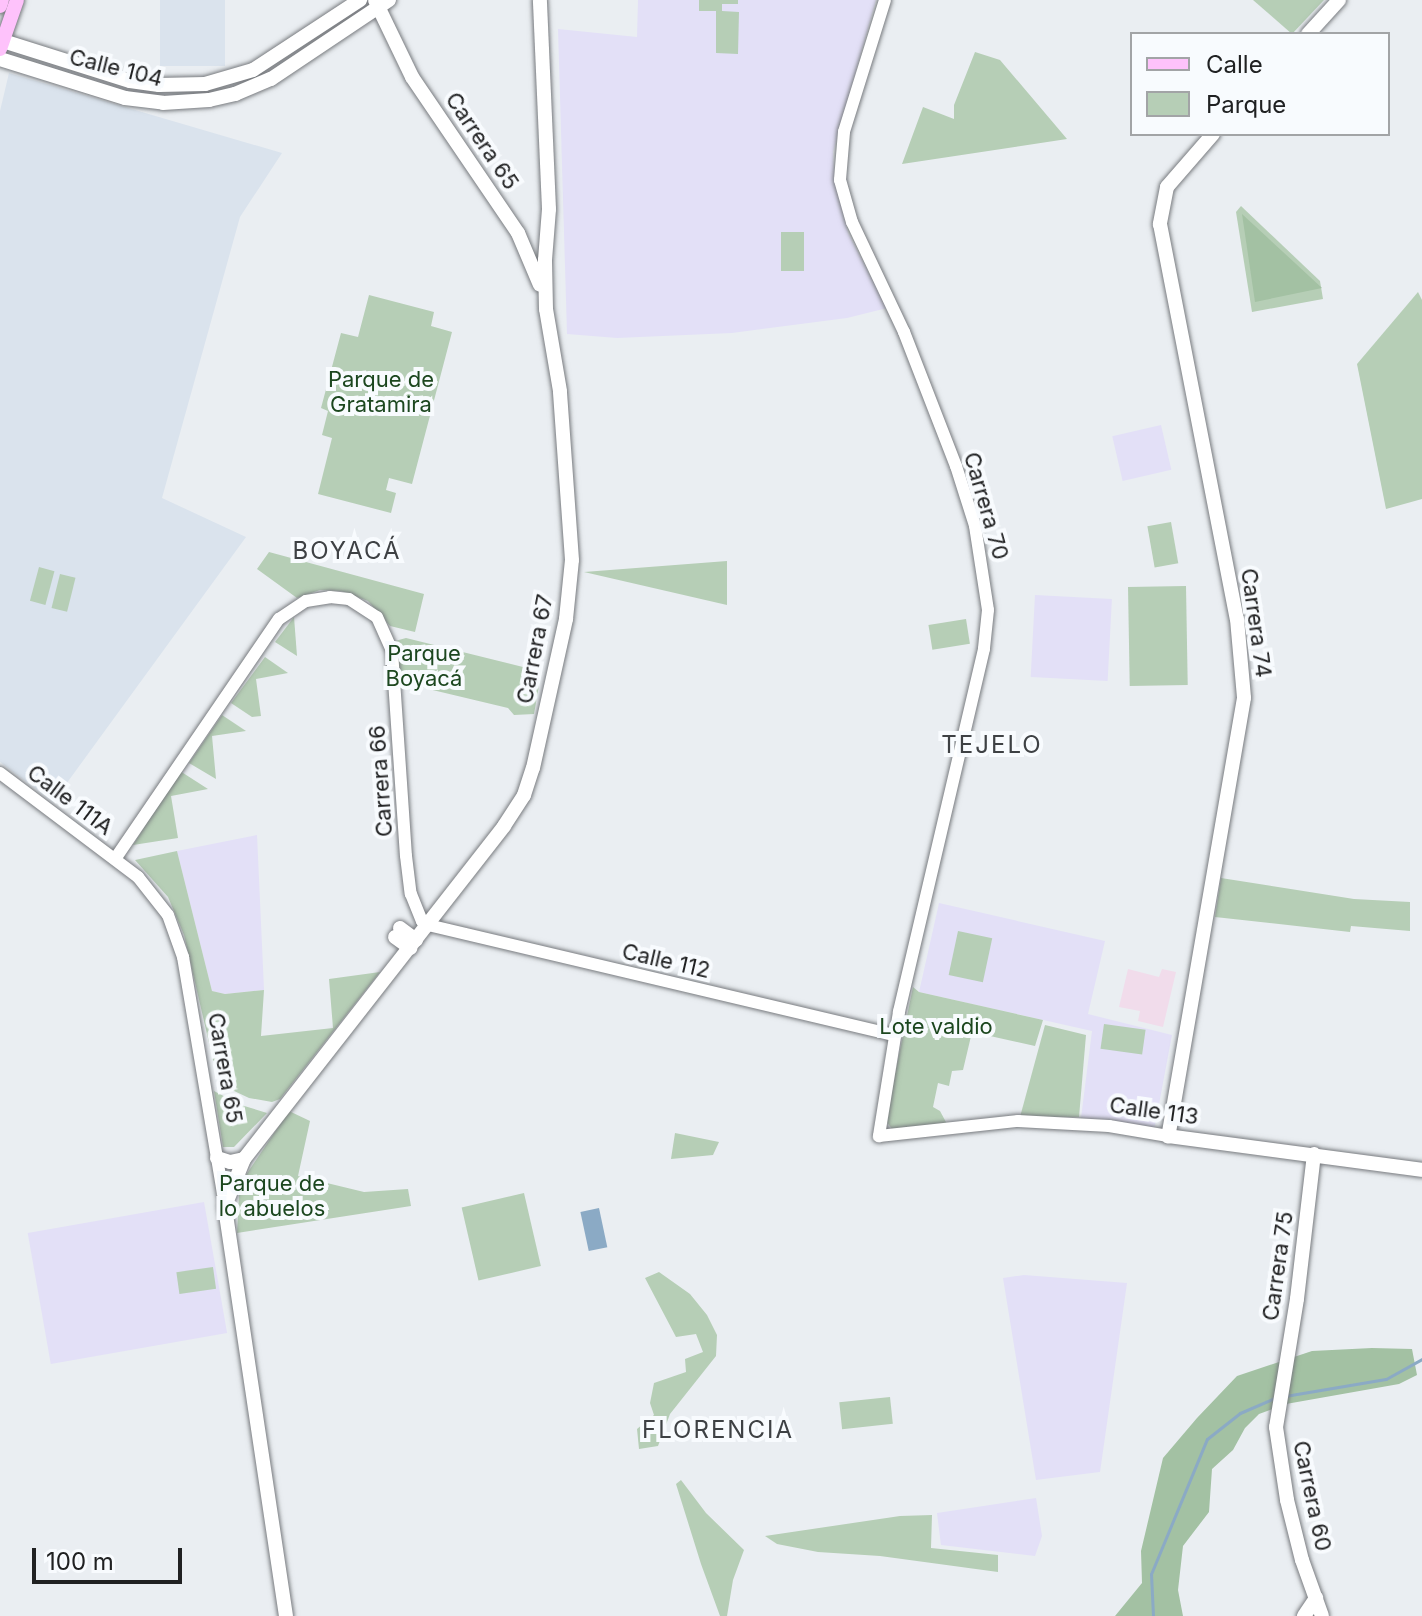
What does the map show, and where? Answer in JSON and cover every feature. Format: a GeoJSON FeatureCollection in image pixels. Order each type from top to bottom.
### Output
{"type":"FeatureCollection","features":[{"type":"Feature","properties":{"kind":"main road"},"geometry":{"type":"LineString","coordinates":[[0,6],[2,0]]}},
{"type":"Feature","properties":{"kind":"main road"},"geometry":{"type":"LineString","coordinates":[[1,45],[17,0]]}},
{"type":"Feature","properties":{"kind":"main road","name":"Calle 104"},"geometry":{"type":"LineString","coordinates":[[1,45],[130,81],[159,85],[205,84],[253,70],[360,0]]}},
{"type":"Feature","properties":{"kind":"main road","name":"Carrera 67"},"geometry":{"type":"LineString","coordinates":[[225,1206],[244,1159],[428,925],[524,795],[566,619],[571,573],[570,501],[560,391],[546,309],[545,260],[549,209],[540,0]]}},
{"type":"Feature","properties":{"kind":"main road"},"geometry":{"type":"LineString","coordinates":[[1310,32],[1339,0]]}},
{"type":"Feature","properties":{"kind":"main road","name":"Calle 104"},"geometry":{"type":"LineString","coordinates":[[0,59],[125,98],[163,103],[197,101],[235,94],[271,79],[380,2]]}},
{"type":"Feature","properties":{"kind":"main road","name":"Carrera 65"},"geometry":{"type":"LineString","coordinates":[[380,2],[412,77],[518,233],[534,267],[546,309]]}},
{"type":"Feature","properties":{"kind":"main road","name":"Carrera 74"},"geometry":{"type":"LineString","coordinates":[[1168,1136],[1244,698],[1237,619],[1160,224],[1167,187],[1211,136]]}},
{"type":"Feature","properties":{"kind":"main road"},"geometry":{"type":"LineString","coordinates":[[398,933],[413,944]]}},
{"type":"Feature","properties":{"kind":"main road","name":"Calle 113"},"geometry":{"type":"LineString","coordinates":[[1168,1136],[1422,1170]]}},
{"type":"Feature","properties":{"kind":"main road","name":"Carrera 75"},"geometry":{"type":"LineString","coordinates":[[1283,1384],[1314,1154]]}},
{"type":"Feature","properties":{"kind":"main road"},"geometry":{"type":"LineString","coordinates":[[217,1158],[230,1162],[244,1159]]}},
{"type":"Feature","properties":{"kind":"main road","name":"Carrera 65"},"geometry":{"type":"LineString","coordinates":[[225,1206],[286,1616]]}},
{"type":"Feature","properties":{"kind":"main road","name":"Carrera 60"},"geometry":{"type":"LineString","coordinates":[[1283,1384],[1276,1427],[1287,1500],[1322,1616]]}},
{"type":"Feature","properties":{"kind":"main road"},"geometry":{"type":"LineString","coordinates":[[1304,1616],[1316,1598]]}},
{"type":"Feature","properties":{"kind":"street","name":"Carrera 70"},"geometry":{"type":"LineString","coordinates":[[879,1136],[895,1035],[984,649],[988,596],[975,526],[951,454],[904,332],[852,222],[840,180],[844,132],[885,0]]}},
{"type":"Feature","properties":{"kind":"street","name":"Carrera 66"},"geometry":{"type":"LineString","coordinates":[[115,859],[273,627],[296,606],[330,597],[349,599],[367,608],[385,629],[393,662],[407,869],[415,908],[428,925]]}},
{"type":"Feature","properties":{"kind":"street","name":"Calle 111A"},"geometry":{"type":"LineString","coordinates":[[0,773],[115,859]]}},
{"type":"Feature","properties":{"kind":"street","name":"Carrera 65"},"geometry":{"type":"LineString","coordinates":[[115,859],[157,897],[178,940],[225,1206]]}},
{"type":"Feature","properties":{"kind":"street","name":"Calle 112"},"geometry":{"type":"LineString","coordinates":[[428,925],[895,1035]]}},
{"type":"Feature","properties":{"kind":"street","name":"Calle 113"},"geometry":{"type":"LineString","coordinates":[[879,1136],[1018,1121],[1109,1126],[1168,1136]]}},
{"type":"Feature","properties":{"kind":"shaded area"},"geometry":{"type":"Polygon","coordinates":[[[160,0],[225,0],[225,66],[160,66],[160,0]]]}},
{"type":"Feature","properties":{"kind":"shaded area"},"geometry":{"type":"Polygon","coordinates":[[[638,0],[876,0],[833,152],[848,233],[887,308],[847,318],[732,333],[617,338],[567,334],[558,29],[637,37],[638,0]]]}},
{"type":"Feature","properties":{"kind":"shaded area"},"geometry":{"type":"Polygon","coordinates":[[[9,73],[282,153],[240,217],[162,498],[246,537],[53,802],[0,762],[0,111],[9,73]]]}},
{"type":"Feature","properties":{"kind":"shaded area"},"geometry":{"type":"Polygon","coordinates":[[[1161,425],[1171,470],[1123,481],[1112,436],[1161,425]]]}},
{"type":"Feature","properties":{"kind":"shaded area"},"geometry":{"type":"Polygon","coordinates":[[[1035,595],[1112,599],[1108,681],[1031,677],[1035,595]]]}},
{"type":"Feature","properties":{"kind":"shaded area"},"geometry":{"type":"Polygon","coordinates":[[[257,835],[264,990],[225,994],[212,991],[177,851],[257,835]]]}},
{"type":"Feature","properties":{"kind":"shaded area"},"geometry":{"type":"Polygon","coordinates":[[[939,903],[1105,941],[1088,1014],[1172,1035],[1154,1131],[1081,1118],[1092,1031],[919,992],[939,903]]]}},
{"type":"Feature","properties":{"kind":"shaded area"},"geometry":{"type":"Polygon","coordinates":[[[1128,969],[1159,977],[1162,969],[1176,972],[1163,1027],[1138,1021],[1140,1011],[1119,1007],[1128,969]]]}},
{"type":"Feature","properties":{"kind":"shaded area"},"geometry":{"type":"Polygon","coordinates":[[[204,1202],[227,1333],[51,1364],[28,1233],[204,1202]]]}},
{"type":"Feature","properties":{"kind":"shaded area"},"geometry":{"type":"Polygon","coordinates":[[[1024,1275],[1127,1283],[1100,1472],[1036,1480],[1003,1278],[1024,1275]]]}},
{"type":"Feature","properties":{"kind":"shaded area"},"geometry":{"type":"Polygon","coordinates":[[[1036,1498],[1042,1536],[1035,1556],[941,1545],[937,1513],[1036,1498]]]}},
{"type":"Feature","properties":{"kind":"green space"},"geometry":{"type":"Polygon","coordinates":[[[699,0],[738,0],[738,4],[722,4],[722,11],[739,12],[738,54],[716,53],[716,11],[699,11],[699,0]]]}},
{"type":"Feature","properties":{"kind":"green space"},"geometry":{"type":"Polygon","coordinates":[[[1253,0],[1324,0],[1294,32],[1290,32],[1253,0]]]}},
{"type":"Feature","properties":{"kind":"green space"},"geometry":{"type":"Polygon","coordinates":[[[975,52],[1000,60],[1067,139],[902,164],[923,107],[954,119],[954,105],[975,52]]]}},
{"type":"Feature","properties":{"kind":"green space"},"geometry":{"type":"Polygon","coordinates":[[[1241,206],[1320,281],[1323,299],[1252,312],[1236,212],[1241,206]]]}},
{"type":"Feature","properties":{"kind":"green space"},"geometry":{"type":"Polygon","coordinates":[[[1242,214],[1322,288],[1255,302],[1242,214]]]}},
{"type":"Feature","properties":{"kind":"green space"},"geometry":{"type":"Polygon","coordinates":[[[781,232],[804,232],[804,271],[781,271],[781,232]]]}},
{"type":"Feature","properties":{"kind":"green space"},"geometry":{"type":"Polygon","coordinates":[[[1418,292],[1422,300],[1422,499],[1386,509],[1357,364],[1418,292]]]}},
{"type":"Feature","properties":{"kind":"green space","name":"Parque de Gratamira"},"geometry":{"type":"Polygon","coordinates":[[[369,295],[434,312],[431,326],[452,332],[412,484],[389,478],[386,490],[396,493],[391,513],[318,494],[332,438],[322,435],[328,411],[321,408],[341,333],[358,337],[369,295]]]}},
{"type":"Feature","properties":{"kind":"green space"},"geometry":{"type":"Polygon","coordinates":[[[1171,522],[1178,563],[1155,568],[1147,526],[1171,522]]]}},
{"type":"Feature","properties":{"kind":"green space"},"geometry":{"type":"Polygon","coordinates":[[[269,552],[424,594],[415,632],[390,626],[368,601],[341,591],[320,590],[297,598],[257,569],[269,552]]]}},
{"type":"Feature","properties":{"kind":"green space"},"geometry":{"type":"Polygon","coordinates":[[[727,561],[727,605],[584,572],[727,561]]]}},
{"type":"Feature","properties":{"kind":"green space"},"geometry":{"type":"Polygon","coordinates":[[[39,567],[54,571],[45,605],[30,601],[39,567]]]}},
{"type":"Feature","properties":{"kind":"green space"},"geometry":{"type":"Polygon","coordinates":[[[60,574],[76,578],[67,612],[52,608],[60,574]]]}},
{"type":"Feature","properties":{"kind":"green space"},"geometry":{"type":"Polygon","coordinates":[[[1186,586],[1188,685],[1130,686],[1128,587],[1186,586]]]}},
{"type":"Feature","properties":{"kind":"green space"},"geometry":{"type":"Polygon","coordinates":[[[294,617],[297,656],[275,642],[294,617]]]}},
{"type":"Feature","properties":{"kind":"green space"},"geometry":{"type":"Polygon","coordinates":[[[966,619],[970,644],[932,650],[928,625],[966,619]]]}},
{"type":"Feature","properties":{"kind":"green space","name":"Parque Boyacá"},"geometry":{"type":"Polygon","coordinates":[[[406,638],[531,669],[540,680],[534,714],[514,715],[508,708],[399,682],[395,641],[406,638]]]}},
{"type":"Feature","properties":{"kind":"green space"},"geometry":{"type":"Polygon","coordinates":[[[265,657],[288,673],[256,679],[261,716],[252,717],[231,703],[265,657]]]}},
{"type":"Feature","properties":{"kind":"green space"},"geometry":{"type":"Polygon","coordinates":[[[222,715],[246,731],[212,736],[216,779],[189,763],[222,715]]]}},
{"type":"Feature","properties":{"kind":"green space"},"geometry":{"type":"Polygon","coordinates":[[[180,771],[208,789],[171,796],[178,838],[133,845],[180,771]]]}},
{"type":"Feature","properties":{"kind":"green space"},"geometry":{"type":"Polygon","coordinates":[[[177,851],[212,991],[225,994],[264,990],[261,1036],[333,1028],[329,979],[380,972],[280,1099],[272,1102],[249,1098],[232,1090],[213,1060],[184,935],[168,897],[135,860],[177,851]]]}},
{"type":"Feature","properties":{"kind":"green space"},"geometry":{"type":"Polygon","coordinates":[[[1221,878],[1354,899],[1410,902],[1410,931],[1351,926],[1350,932],[1215,917],[1221,878]]]}},
{"type":"Feature","properties":{"kind":"green space"},"geometry":{"type":"Polygon","coordinates":[[[958,931],[992,938],[983,982],[949,975],[958,931]]]}},
{"type":"Feature","properties":{"kind":"green space","name":"Lote valdio"},"geometry":{"type":"Polygon","coordinates":[[[913,987],[919,992],[1043,1020],[1035,1046],[972,1032],[963,1070],[952,1071],[949,1086],[938,1083],[933,1107],[940,1111],[947,1124],[892,1129],[886,1121],[913,987]]]}},
{"type":"Feature","properties":{"kind":"green space"},"geometry":{"type":"Polygon","coordinates":[[[1104,1024],[1146,1030],[1142,1055],[1101,1049],[1104,1024]]]}},
{"type":"Feature","properties":{"kind":"green space"},"geometry":{"type":"Polygon","coordinates":[[[1045,1025],[1086,1035],[1079,1117],[1020,1117],[1045,1025]]]}},
{"type":"Feature","properties":{"kind":"green space"},"geometry":{"type":"Polygon","coordinates":[[[214,1091],[241,1105],[267,1113],[234,1147],[223,1147],[214,1091]]]}},
{"type":"Feature","properties":{"kind":"green space","name":"Parque de lo abuelos"},"geometry":{"type":"Polygon","coordinates":[[[289,1111],[310,1121],[298,1176],[364,1192],[408,1189],[411,1206],[237,1233],[239,1195],[246,1175],[289,1111]]]}},
{"type":"Feature","properties":{"kind":"green space"},"geometry":{"type":"Polygon","coordinates":[[[675,1133],[719,1142],[713,1155],[671,1159],[675,1133]]]}},
{"type":"Feature","properties":{"kind":"green space"},"geometry":{"type":"Polygon","coordinates":[[[524,1193],[541,1266],[479,1280],[462,1207],[524,1193]]]}},
{"type":"Feature","properties":{"kind":"green space"},"geometry":{"type":"Polygon","coordinates":[[[213,1267],[216,1289],[179,1294],[176,1272],[213,1267]]]}},
{"type":"Feature","properties":{"kind":"green space"},"geometry":{"type":"Polygon","coordinates":[[[659,1272],[690,1294],[707,1315],[717,1335],[716,1356],[670,1414],[658,1446],[639,1449],[637,1429],[654,1415],[650,1403],[654,1383],[686,1372],[685,1359],[703,1352],[696,1334],[676,1337],[645,1278],[659,1272]]]}},
{"type":"Feature","properties":{"kind":"green space"},"geometry":{"type":"Polygon","coordinates":[[[1412,1349],[1417,1375],[1399,1384],[1286,1404],[1259,1414],[1245,1428],[1233,1450],[1212,1469],[1209,1512],[1183,1546],[1178,1590],[1183,1616],[1115,1616],[1142,1583],[1141,1551],[1163,1458],[1237,1376],[1312,1351],[1412,1349]]]}},
{"type":"Feature","properties":{"kind":"green space"},"geometry":{"type":"Polygon","coordinates":[[[890,1397],[893,1424],[842,1429],[839,1402],[890,1397]]]}},
{"type":"Feature","properties":{"kind":"green space"},"geometry":{"type":"Polygon","coordinates":[[[681,1480],[706,1513],[744,1550],[733,1580],[727,1616],[720,1616],[701,1564],[676,1484],[681,1480]]]}},
{"type":"Feature","properties":{"kind":"green space"},"geometry":{"type":"Polygon","coordinates":[[[932,1515],[931,1548],[998,1555],[998,1572],[880,1556],[818,1552],[777,1544],[765,1536],[900,1516],[932,1515]]]}},
{"type":"Feature","properties":{"kind":"water"},"geometry":{"type":"Polygon","coordinates":[[[599,1208],[607,1247],[589,1251],[580,1212],[599,1208]]]}},
{"type":"Feature","properties":{"kind":"waterway"},"geometry":{"type":"LineString","coordinates":[[1285,1396],[1386,1379],[1422,1359]]}},
{"type":"Feature","properties":{"kind":"waterway"},"geometry":{"type":"LineString","coordinates":[[1153,1616],[1151,1574],[1207,1439],[1240,1413],[1277,1397]]}},
{"type":"Feature","properties":{"kind":"district","name":"BOYACÁ"},"geometry":{"type":"Point","coordinates":[347,551]}},
{"type":"Feature","properties":{"kind":"district","name":"TEJELO"},"geometry":{"type":"Point","coordinates":[992,745]}},
{"type":"Feature","properties":{"kind":"district","name":"FLORENCIA"},"geometry":{"type":"Point","coordinates":[718,1430]}}]}
